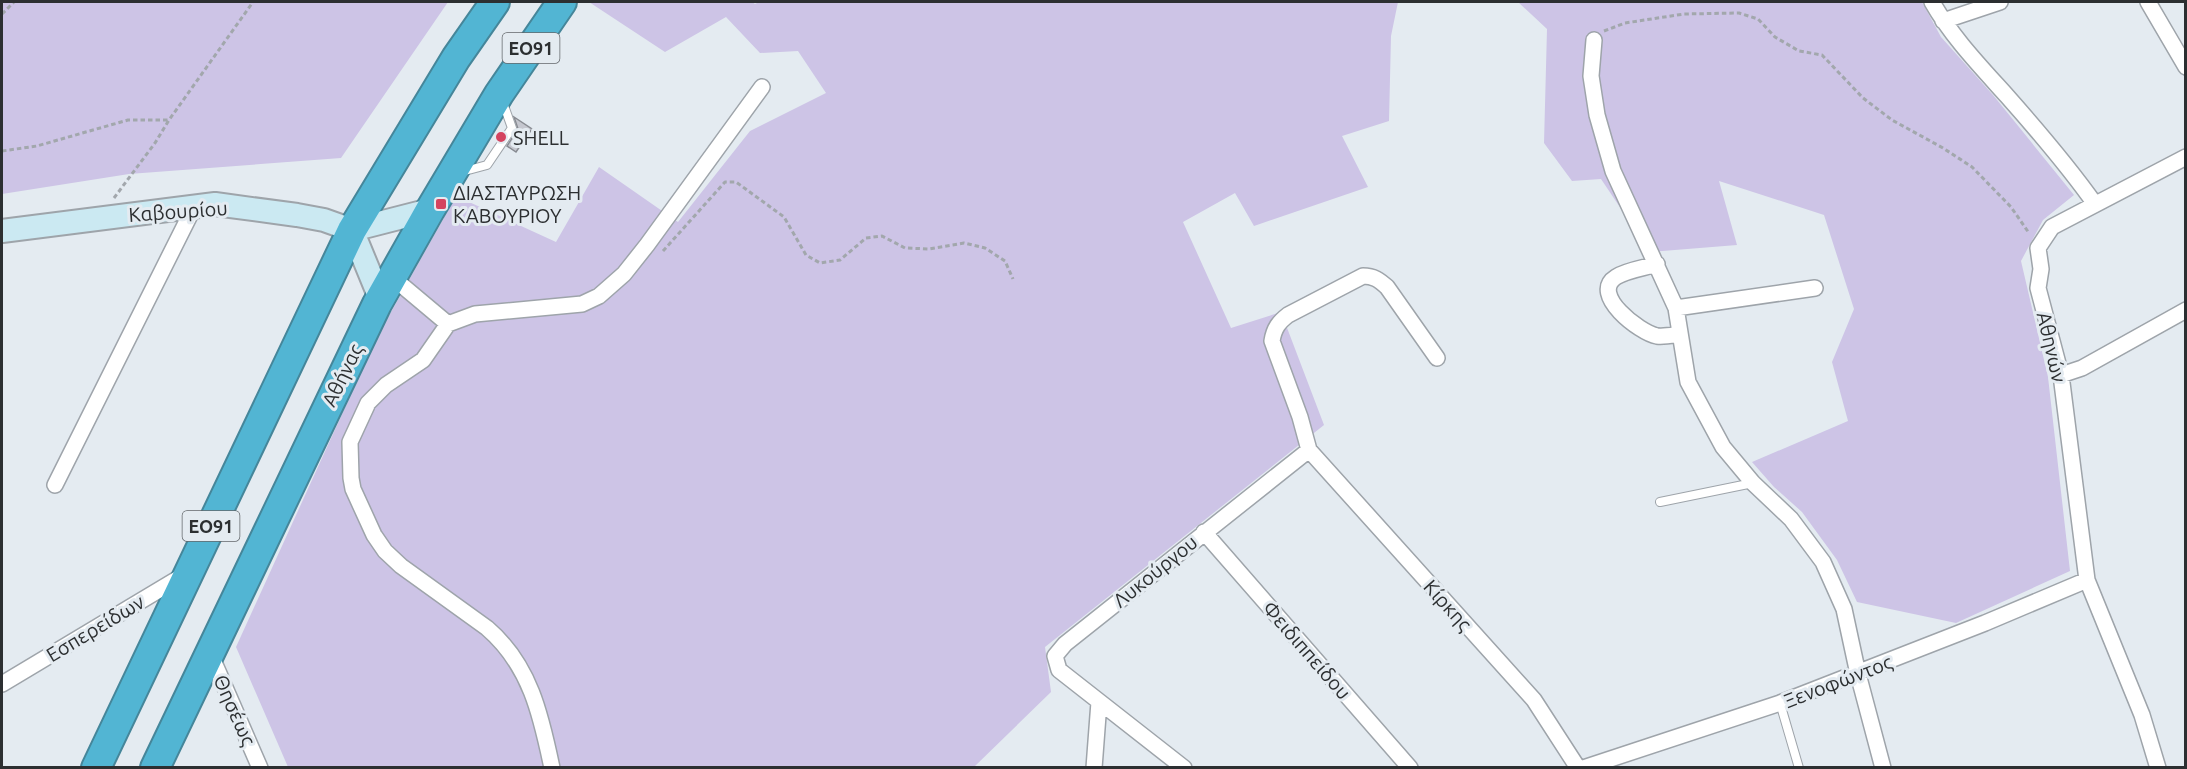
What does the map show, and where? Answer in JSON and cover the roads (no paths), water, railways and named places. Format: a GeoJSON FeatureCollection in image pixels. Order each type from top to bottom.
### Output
{"type":"FeatureCollection","features":[{"type":"Feature","properties":{"kind":"highway","name":"ΕΟ91"},"geometry":{"type":"LineString","coordinates":[[96,768],[352,230],[456,58],[495,2]]}},
{"type":"Feature","properties":{"kind":"highway","name":"Αθήνας"},"geometry":{"type":"LineString","coordinates":[[155,768],[386,287],[499,94],[562,2]]}},
{"type":"Feature","properties":{"kind":"street"},"geometry":{"type":"LineString","coordinates":[[1932,2],[1943,21],[2050,145],[2095,204],[2186,157]]}},
{"type":"Feature","properties":{"kind":"street"},"geometry":{"type":"LineString","coordinates":[[1943,21],[2000,2]]}},
{"type":"Feature","properties":{"kind":"street"},"geometry":{"type":"LineString","coordinates":[[2148,2],[2186,67]]}},
{"type":"Feature","properties":{"kind":"street"},"geometry":{"type":"LineString","coordinates":[[1594,40],[1591,76],[1603,137],[1613,171],[1676,308],[1688,382],[1723,447],[1753,483],[1791,519],[1823,562],[1844,609],[1858,674],[1883,768]]}},
{"type":"Feature","properties":{"kind":"street"},"geometry":{"type":"LineString","coordinates":[[552,768],[541,715],[520,665],[500,639],[401,566],[374,535],[353,489],[350,442],[368,403],[386,385],[423,360],[448,324],[475,314],[582,304],[599,296],[624,274],[762,87]]}},
{"type":"Feature","properties":{"kind":"street","name":"Καβουρίου"},"geometry":{"type":"LineString","coordinates":[[2,231],[215,204],[324,220],[352,230]]}},
{"type":"Feature","properties":{"kind":"street","name":"Αθηνών"},"geometry":{"type":"LineString","coordinates":[[2095,204],[2052,227],[2038,248],[2041,269],[2038,288],[2061,375],[2087,580],[2142,715],[2158,768]]}},
{"type":"Feature","properties":{"kind":"street"},"geometry":{"type":"LineString","coordinates":[[55,485],[195,206]]}},
{"type":"Feature","properties":{"kind":"street"},"geometry":{"type":"LineString","coordinates":[[430,210],[352,230],[386,287],[448,324]]}},
{"type":"Feature","properties":{"kind":"street"},"geometry":{"type":"LineString","coordinates":[[1657,264],[1616,276],[1609,293],[1611,300],[1624,316],[1646,332],[1658,336],[1680,334]]}},
{"type":"Feature","properties":{"kind":"street"},"geometry":{"type":"LineString","coordinates":[[1309,450],[1300,417],[1272,340],[1274,330],[1288,315],[1363,276],[1371,276],[1387,287],[1437,358]]}},
{"type":"Feature","properties":{"kind":"street"},"geometry":{"type":"LineString","coordinates":[[1676,308],[1815,288]]}},
{"type":"Feature","properties":{"kind":"street"},"geometry":{"type":"LineString","coordinates":[[2061,375],[2082,368],[2186,310]]}},
{"type":"Feature","properties":{"kind":"street","name":"Λυκούργου"},"geometry":{"type":"LineString","coordinates":[[1099,702],[1059,670],[1055,656],[1065,644],[1309,450]]}},
{"type":"Feature","properties":{"kind":"street","name":"Κίρκης"},"geometry":{"type":"LineString","coordinates":[[1309,450],[1534,700],[1578,768]]}},
{"type":"Feature","properties":{"kind":"street","name":"Φειδιππείδου"},"geometry":{"type":"LineString","coordinates":[[1204,532],[1410,768]]}},
{"type":"Feature","properties":{"kind":"street","name":"Εσπερείδων"},"geometry":{"type":"LineString","coordinates":[[2,684],[189,572]]}},
{"type":"Feature","properties":{"kind":"street","name":"Ξενοφώντος"},"geometry":{"type":"LineString","coordinates":[[1582,768],[1780,703],[1858,674],[2087,580]]}},
{"type":"Feature","properties":{"kind":"street","name":"Θησέως"},"geometry":{"type":"LineString","coordinates":[[210,653],[260,768]]}},
{"type":"Feature","properties":{"kind":"street"},"geometry":{"type":"LineString","coordinates":[[1094,768],[1099,702]]}},
{"type":"Feature","properties":{"kind":"street"},"geometry":{"type":"LineString","coordinates":[[1099,702],[1184,768]]}},
{"type":"Feature","properties":{"kind":"lane"},"geometry":{"type":"LineString","coordinates":[[1660,502],[1753,483]]}},
{"type":"Feature","properties":{"kind":"lane"},"geometry":{"type":"LineString","coordinates":[[1780,703],[1799,768]]}},
{"type":"Feature","properties":{"kind":"place","name":"SHELL"},"geometry":{"type":"Point","coordinates":[501,137]}},
{"type":"Feature","properties":{"kind":"place","name":"ΔΙΑΣΤΑΥΡΩΣΗ ΚΑΒΟΥΡΙΟΥ"},"geometry":{"type":"Point","coordinates":[441,204]}}]}
